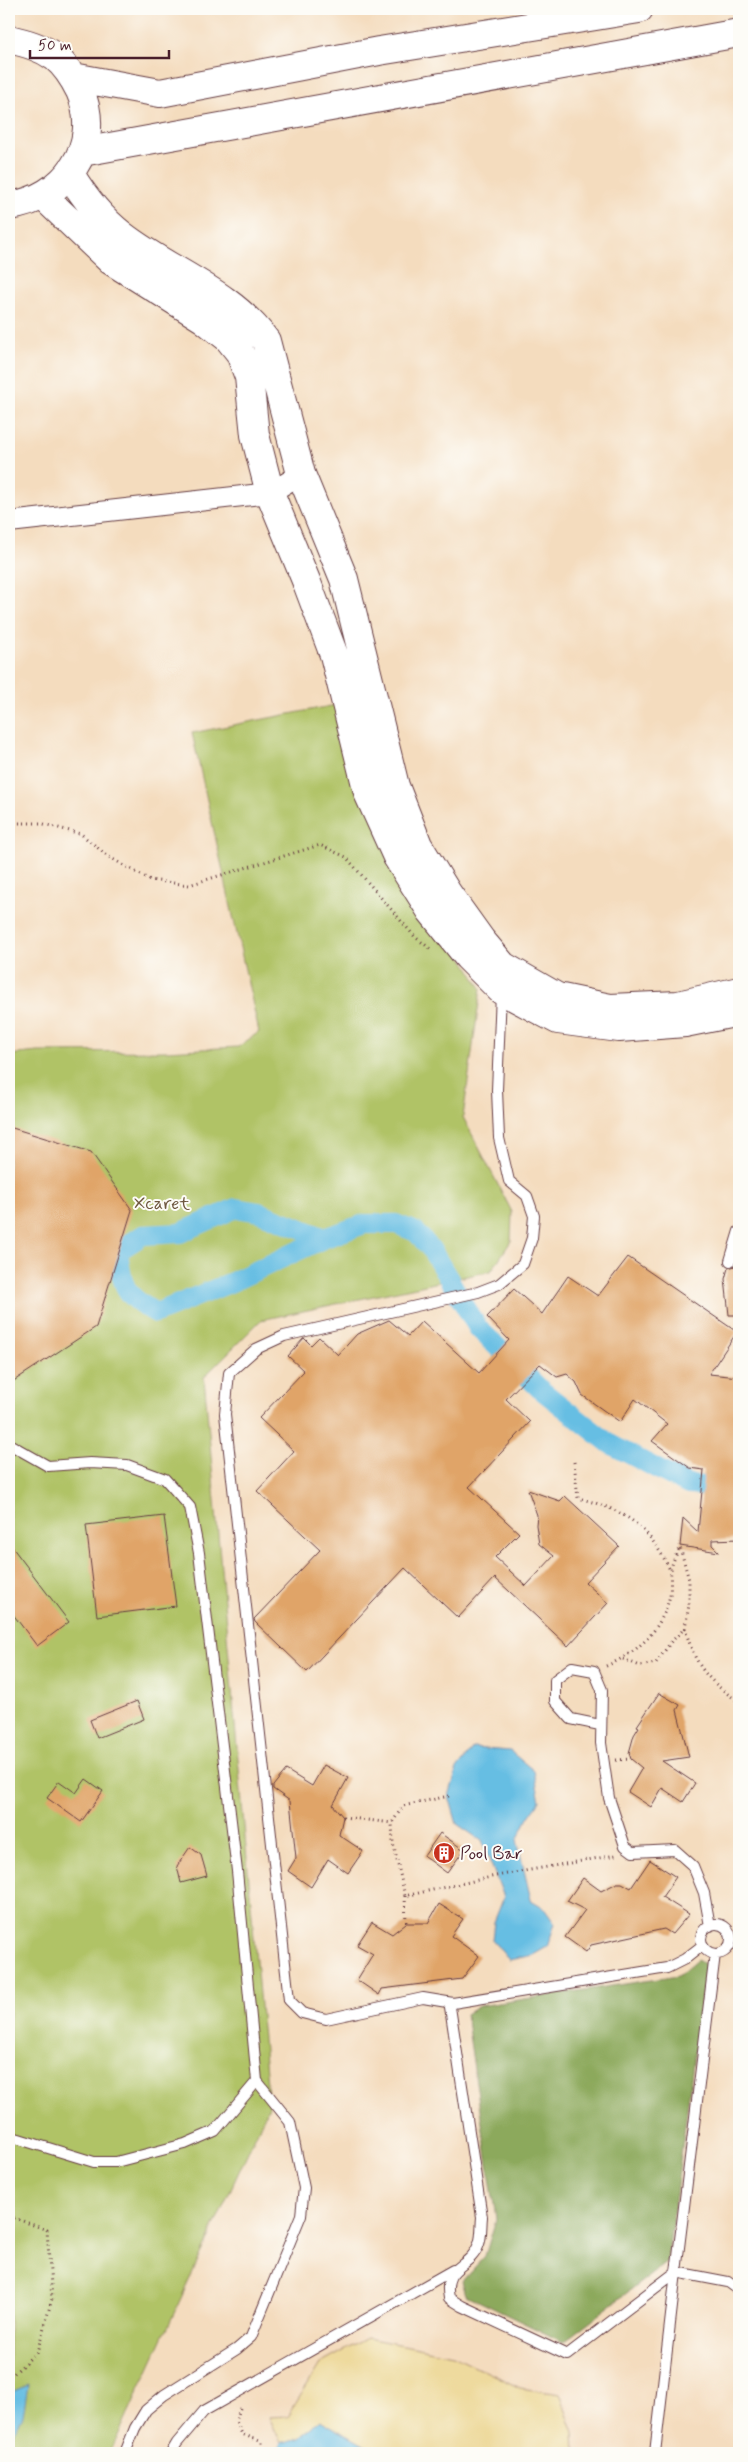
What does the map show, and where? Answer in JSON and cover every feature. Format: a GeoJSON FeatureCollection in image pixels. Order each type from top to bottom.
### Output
{"type":"FeatureCollection","features":[{"type":"Feature","properties":{"kind":"street"},"geometry":{"type":"LineString","coordinates":[[73,77],[160,93],[379,51],[639,9]]}},
{"type":"Feature","properties":{"kind":"street"},"geometry":{"type":"LineString","coordinates":[[76,163],[739,33]]}},
{"type":"Feature","properties":{"kind":"street"},"geometry":{"type":"LineString","coordinates":[[9,39],[34,45],[56,58],[73,77],[84,101],[87,127],[76,163],[51,192],[26,204],[9,206]]}},
{"type":"Feature","properties":{"kind":"street"},"geometry":{"type":"LineString","coordinates":[[76,163],[88,202],[122,235],[231,304],[254,325],[266,341],[301,474],[344,579],[395,786],[418,845],[502,978],[557,997],[610,1008],[678,1005],[739,992]]}},
{"type":"Feature","properties":{"kind":"street"},"geometry":{"type":"LineString","coordinates":[[42,196],[110,260],[204,319],[228,338],[240,352],[249,377],[255,435],[270,493],[334,655],[368,793],[397,857],[431,911],[468,958],[502,978],[558,1020],[619,1028],[685,1023],[739,1012]]}},
{"type":"Feature","properties":{"kind":"street"},"geometry":{"type":"LineString","coordinates":[[9,522],[270,493],[301,474]]}},
{"type":"Feature","properties":{"kind":"lane"},"geometry":{"type":"LineString","coordinates":[[502,978],[497,1090],[499,1138],[509,1181],[527,1196],[534,1216],[532,1238],[523,1264],[499,1284],[478,1292],[284,1336],[256,1349],[229,1373],[225,1414],[289,2000],[302,2013],[326,2019],[423,1998],[453,2003],[667,1968],[685,1959],[703,1945]]}},
{"type":"Feature","properties":{"kind":"lane"},"geometry":{"type":"LineString","coordinates":[[730,1261],[739,1231]]}},
{"type":"Feature","properties":{"kind":"lane"},"geometry":{"type":"LineString","coordinates":[[9,1444],[48,1466],[90,1462],[127,1465],[165,1479],[190,1508],[199,1553],[237,1871],[257,2081],[290,2122],[298,2148],[304,2188],[301,2215],[251,2337],[237,2349],[164,2395],[146,2410],[125,2453]]}},
{"type":"Feature","properties":{"kind":"lane"},"geometry":{"type":"LineString","coordinates":[[600,1725],[571,1719],[555,1701],[555,1680],[572,1667],[594,1671],[602,1690],[601,1743],[609,1798],[625,1846],[633,1852],[676,1850],[693,1866],[704,1892],[710,1926]]}},
{"type":"Feature","properties":{"kind":"lane"},"geometry":{"type":"LineString","coordinates":[[722,1925],[727,1928],[735,1940],[726,1951],[715,1954],[710,1953],[703,1945],[702,1935],[710,1926],[722,1925]]}},
{"type":"Feature","properties":{"kind":"lane"},"geometry":{"type":"LineString","coordinates":[[655,2453],[715,1954]]}},
{"type":"Feature","properties":{"kind":"lane"},"geometry":{"type":"LineString","coordinates":[[171,2453],[176,2443],[204,2411],[466,2263],[479,2245],[482,2216],[450,2008],[453,2003]]}},
{"type":"Feature","properties":{"kind":"lane"},"geometry":{"type":"LineString","coordinates":[[9,2136],[94,2162],[116,2162],[185,2144],[215,2131],[257,2081]]}},
{"type":"Feature","properties":{"kind":"lane"},"geometry":{"type":"LineString","coordinates":[[453,2270],[446,2285],[449,2298],[462,2306],[568,2355],[676,2272],[728,2282],[739,2290]]}},
{"type":"Feature","properties":{"kind":"path"},"geometry":{"type":"LineString","coordinates":[[9,823],[40,823],[81,834],[109,857],[150,880],[189,885],[320,845],[346,857],[415,937],[435,952]]}},
{"type":"Feature","properties":{"kind":"path"},"geometry":{"type":"LineString","coordinates":[[574,1462],[578,1498],[602,1504],[617,1511],[647,1532],[671,1570]]}},
{"type":"Feature","properties":{"kind":"path"},"geometry":{"type":"LineString","coordinates":[[594,1671],[623,1659],[650,1637],[661,1622],[669,1598],[671,1570],[680,1546],[689,1580],[689,1604],[685,1628],[692,1654],[704,1673],[722,1690],[739,1702]]}},
{"type":"Feature","properties":{"kind":"path"},"geometry":{"type":"LineString","coordinates":[[623,1659],[640,1666],[656,1663],[671,1642],[685,1628]]}},
{"type":"Feature","properties":{"kind":"path"},"geometry":{"type":"LineString","coordinates":[[406,1923],[405,1896],[393,1843],[392,1823],[403,1806],[449,1796]]}},
{"type":"Feature","properties":{"kind":"path"},"geometry":{"type":"LineString","coordinates":[[343,1817],[392,1823]]}},
{"type":"Feature","properties":{"kind":"path"},"geometry":{"type":"LineString","coordinates":[[405,1896],[496,1876],[633,1852]]}},
{"type":"Feature","properties":{"kind":"path"},"geometry":{"type":"LineString","coordinates":[[9,2216],[47,2230],[52,2299],[37,2352],[9,2378]]}},
{"type":"Feature","properties":{"kind":"path"},"geometry":{"type":"LineString","coordinates":[[256,2382],[239,2409],[236,2421],[242,2434],[262,2442],[262,2453]]}},
{"type":"Feature","properties":{"kind":"green space","name":"Xcaret"},"geometry":{"type":"Polygon","coordinates":[[[341,704],[362,792],[481,988],[463,1117],[512,1212],[511,1241],[491,1271],[261,1320],[204,1377],[269,2106],[110,2453],[9,2453],[9,1055],[38,1052],[166,1051],[238,1047],[259,1032],[192,733],[341,704]]]}},
{"type":"Feature","properties":{"kind":"green space"},"geometry":{"type":"Polygon","coordinates":[[[697,1960],[706,1965],[667,2262],[563,2342],[466,2295],[462,2281],[485,2256],[496,2219],[466,2014],[479,2006],[678,1976],[697,1960]]]}},
{"type":"Feature","properties":{"kind":"sand"},"geometry":{"type":"Polygon","coordinates":[[[367,2338],[453,2355],[520,2388],[560,2394],[574,2432],[575,2453],[378,2453],[320,2420],[300,2438],[281,2443],[269,2417],[288,2416],[320,2364],[367,2338]]]}},
{"type":"Feature","properties":{"kind":"water"},"geometry":{"type":"Polygon","coordinates":[[[473,1748],[510,1751],[534,1771],[540,1801],[528,1818],[517,1840],[531,1900],[543,1907],[555,1924],[547,1947],[533,1955],[509,1960],[492,1940],[494,1922],[504,1897],[482,1841],[457,1824],[449,1796],[457,1769],[473,1748]]]}},
{"type":"Feature","properties":{"kind":"water"},"geometry":{"type":"Polygon","coordinates":[[[28,2385],[23,2416],[9,2440],[9,2393],[28,2385]]]}},
{"type":"Feature","properties":{"kind":"water"},"geometry":{"type":"Polygon","coordinates":[[[320,2420],[378,2453],[277,2453],[281,2443],[300,2438],[320,2420]]]}},
{"type":"Feature","properties":{"kind":"building"},"geometry":{"type":"Polygon","coordinates":[[[9,1127],[91,1152],[132,1210],[96,1327],[9,1384],[9,1127]]]}},
{"type":"Feature","properties":{"kind":"building"},"geometry":{"type":"Polygon","coordinates":[[[739,1254],[739,1315],[729,1315],[725,1279],[728,1268],[735,1266],[739,1254]]]}},
{"type":"Feature","properties":{"kind":"building"},"geometry":{"type":"Polygon","coordinates":[[[628,1257],[737,1332],[709,1374],[739,1377],[739,1539],[712,1540],[712,1545],[719,1552],[680,1546],[683,1518],[698,1532],[704,1470],[690,1468],[652,1441],[667,1424],[635,1399],[620,1422],[582,1395],[576,1382],[567,1374],[557,1377],[540,1364],[506,1399],[530,1422],[469,1487],[519,1533],[495,1557],[526,1586],[554,1556],[539,1544],[536,1525],[537,1515],[528,1490],[560,1501],[565,1496],[619,1546],[585,1582],[608,1603],[568,1646],[495,1578],[458,1618],[405,1568],[307,1672],[254,1619],[320,1550],[257,1491],[294,1451],[259,1418],[304,1371],[288,1356],[304,1338],[311,1345],[319,1337],[338,1355],[357,1334],[389,1320],[408,1336],[422,1321],[479,1373],[509,1340],[487,1317],[514,1289],[542,1314],[568,1276],[598,1296],[628,1257]]]}},
{"type":"Feature","properties":{"kind":"building"},"geometry":{"type":"Polygon","coordinates":[[[164,1516],[176,1606],[97,1616],[86,1525],[164,1516]]]}},
{"type":"Feature","properties":{"kind":"building"},"geometry":{"type":"Polygon","coordinates":[[[9,1543],[69,1622],[37,1646],[9,1609],[9,1543]]]}},
{"type":"Feature","properties":{"kind":"building"},"geometry":{"type":"Polygon","coordinates":[[[659,1693],[680,1705],[677,1710],[689,1757],[662,1761],[695,1783],[683,1802],[662,1788],[651,1807],[628,1792],[642,1768],[631,1759],[629,1753],[634,1735],[639,1727],[637,1726],[659,1693]]]}},
{"type":"Feature","properties":{"kind":"building"},"geometry":{"type":"Polygon","coordinates":[[[137,1701],[144,1719],[97,1738],[90,1720],[137,1701]]]}},
{"type":"Feature","properties":{"kind":"building"},"geometry":{"type":"Polygon","coordinates":[[[324,1765],[348,1778],[333,1805],[343,1817],[339,1835],[363,1851],[348,1873],[328,1859],[311,1887],[288,1871],[296,1858],[290,1801],[273,1789],[273,1786],[286,1770],[312,1786],[324,1765]]]}},
{"type":"Feature","properties":{"kind":"building"},"geometry":{"type":"Polygon","coordinates":[[[86,1779],[103,1791],[81,1822],[47,1798],[59,1781],[76,1793],[86,1779]]]}},
{"type":"Feature","properties":{"kind":"building","name":"Pool Bar"},"geometry":{"type":"Polygon","coordinates":[[[440,1833],[464,1850],[447,1873],[424,1856],[440,1833]]]}},
{"type":"Feature","properties":{"kind":"building"},"geometry":{"type":"Polygon","coordinates":[[[190,1847],[201,1855],[207,1876],[181,1883],[177,1866],[190,1847]]]}},
{"type":"Feature","properties":{"kind":"building"},"geometry":{"type":"Polygon","coordinates":[[[650,1860],[676,1877],[662,1897],[689,1914],[672,1934],[664,1929],[591,1945],[586,1952],[565,1937],[585,1910],[567,1901],[583,1878],[601,1891],[617,1883],[622,1883],[631,1888],[650,1860]]]}},
{"type":"Feature","properties":{"kind":"building"},"geometry":{"type":"Polygon","coordinates":[[[439,1904],[463,1919],[451,1936],[479,1956],[462,1979],[382,1989],[379,1995],[357,1980],[373,1954],[357,1945],[372,1922],[392,1934],[406,1923],[428,1923],[439,1904]]]}},
{"type":"Feature","properties":{"kind":"waterway"},"geometry":{"type":"LineString","coordinates":[[325,1238],[259,1212],[236,1208],[180,1233],[143,1235],[118,1251],[121,1273],[126,1289],[137,1301],[156,1313],[232,1282],[325,1238],[364,1224],[396,1224],[416,1232],[431,1249],[478,1328],[540,1389],[610,1444],[688,1485],[739,1488]]}},
{"type":"Feature","properties":{"kind":"place","name":"Pool Bar"},"geometry":{"type":"Point","coordinates":[444,1853]}}]}
